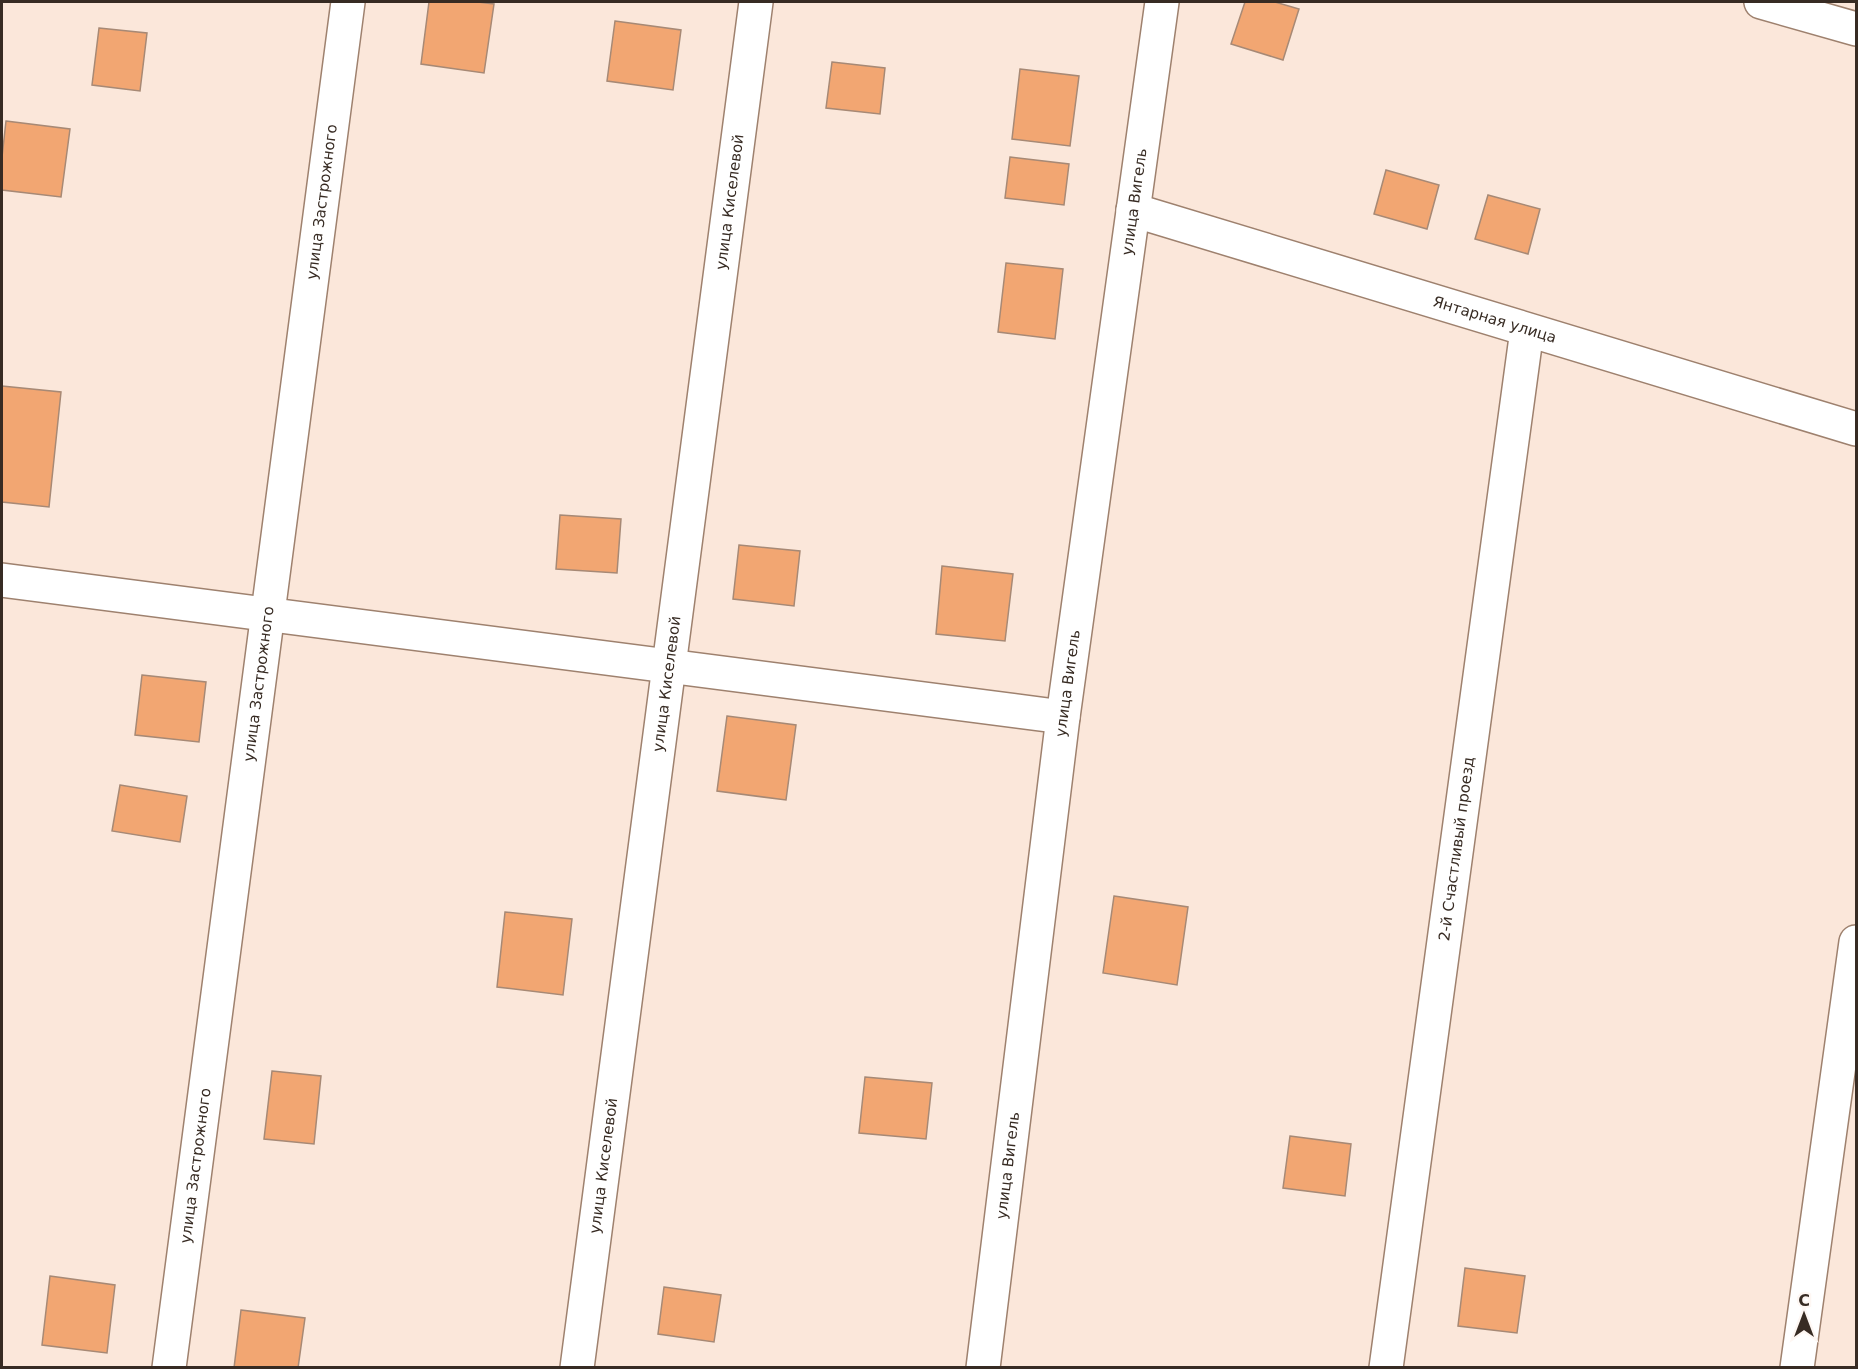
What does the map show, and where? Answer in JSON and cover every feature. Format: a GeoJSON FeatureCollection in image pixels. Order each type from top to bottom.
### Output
{"type":"FeatureCollection","features":[{"type":"Feature","properties":{"kind":"street","name":"улица Застрожного"},"geometry":{"type":"LineString","coordinates":[[169,1368],[348,2]]}},
{"type":"Feature","properties":{"kind":"street","name":"улица Киселевой"},"geometry":{"type":"LineString","coordinates":[[577,1368],[756,2]]}},
{"type":"Feature","properties":{"kind":"street","name":"улица Вигель"},"geometry":{"type":"LineString","coordinates":[[983,1368],[1063,717],[1162,2]]}},
{"type":"Feature","properties":{"kind":"street"},"geometry":{"type":"LineString","coordinates":[[1761,2],[1857,29]]}},
{"type":"Feature","properties":{"kind":"street","name":"Янтарная улица"},"geometry":{"type":"LineString","coordinates":[[1133,210],[1857,429]]}},
{"type":"Feature","properties":{"kind":"street","name":"2-й Счастливый проезд"},"geometry":{"type":"LineString","coordinates":[[1386,1368],[1527,330]]}},
{"type":"Feature","properties":{"kind":"street"},"geometry":{"type":"LineString","coordinates":[[2,579],[1063,717]]}},
{"type":"Feature","properties":{"kind":"street"},"geometry":{"type":"LineString","coordinates":[[1797,1368],[1857,942]]}},
{"type":"Feature","properties":{"kind":"building"},"geometry":{"type":"Polygon","coordinates":[[[429,2],[494,4],[484,73],[421,64],[429,2]]]}},
{"type":"Feature","properties":{"kind":"building"},"geometry":{"type":"Polygon","coordinates":[[[1245,2],[1275,2],[1299,9],[1283,60],[1231,44],[1245,2]]]}},
{"type":"Feature","properties":{"kind":"building"},"geometry":{"type":"Polygon","coordinates":[[[615,21],[681,30],[673,90],[607,81],[615,21]]]}},
{"type":"Feature","properties":{"kind":"building"},"geometry":{"type":"Polygon","coordinates":[[[99,28],[147,33],[140,91],[92,85],[99,28]]]}},
{"type":"Feature","properties":{"kind":"building"},"geometry":{"type":"Polygon","coordinates":[[[832,62],[885,68],[880,114],[826,108],[832,62]]]}},
{"type":"Feature","properties":{"kind":"building"},"geometry":{"type":"Polygon","coordinates":[[[1020,69],[1079,76],[1070,146],[1012,139],[1020,69]]]}},
{"type":"Feature","properties":{"kind":"building"},"geometry":{"type":"Polygon","coordinates":[[[6,121],[70,129],[61,197],[2,190],[2,157],[6,121]]]}},
{"type":"Feature","properties":{"kind":"building"},"geometry":{"type":"Polygon","coordinates":[[[1010,157],[1069,164],[1064,205],[1005,198],[1010,157]]]}},
{"type":"Feature","properties":{"kind":"building"},"geometry":{"type":"Polygon","coordinates":[[[1386,170],[1439,185],[1427,229],[1374,214],[1386,170]]]}},
{"type":"Feature","properties":{"kind":"building"},"geometry":{"type":"Polygon","coordinates":[[[1488,195],[1540,209],[1528,254],[1475,239],[1488,195]]]}},
{"type":"Feature","properties":{"kind":"building"},"geometry":{"type":"Polygon","coordinates":[[[1006,263],[1063,269],[1055,339],[998,332],[1006,263]]]}},
{"type":"Feature","properties":{"kind":"building"},"geometry":{"type":"Polygon","coordinates":[[[2,386],[61,392],[49,507],[2,502],[2,386]]]}},
{"type":"Feature","properties":{"kind":"building"},"geometry":{"type":"Polygon","coordinates":[[[560,515],[621,519],[617,573],[556,569],[560,515]]]}},
{"type":"Feature","properties":{"kind":"building"},"geometry":{"type":"Polygon","coordinates":[[[739,545],[800,551],[794,606],[733,599],[739,545]]]}},
{"type":"Feature","properties":{"kind":"building"},"geometry":{"type":"Polygon","coordinates":[[[942,566],[1013,574],[1005,641],[936,634],[942,566]]]}},
{"type":"Feature","properties":{"kind":"building"},"geometry":{"type":"Polygon","coordinates":[[[142,675],[206,682],[199,742],[135,735],[142,675]]]}},
{"type":"Feature","properties":{"kind":"building"},"geometry":{"type":"Polygon","coordinates":[[[727,716],[796,725],[786,800],[717,791],[727,716]]]}},
{"type":"Feature","properties":{"kind":"building"},"geometry":{"type":"Polygon","coordinates":[[[120,785],[187,796],[180,842],[112,831],[120,785]]]}},
{"type":"Feature","properties":{"kind":"building"},"geometry":{"type":"Polygon","coordinates":[[[1114,896],[1188,907],[1177,985],[1103,973],[1114,896]]]}},
{"type":"Feature","properties":{"kind":"building"},"geometry":{"type":"Polygon","coordinates":[[[505,912],[572,919],[563,995],[497,987],[505,912]]]}},
{"type":"Feature","properties":{"kind":"building"},"geometry":{"type":"Polygon","coordinates":[[[272,1071],[321,1076],[314,1144],[264,1139],[272,1071]]]}},
{"type":"Feature","properties":{"kind":"building"},"geometry":{"type":"Polygon","coordinates":[[[865,1077],[932,1083],[926,1139],[859,1133],[865,1077]]]}},
{"type":"Feature","properties":{"kind":"building"},"geometry":{"type":"Polygon","coordinates":[[[1290,1136],[1351,1144],[1345,1196],[1283,1188],[1290,1136]]]}},
{"type":"Feature","properties":{"kind":"building"},"geometry":{"type":"Polygon","coordinates":[[[1465,1268],[1525,1276],[1517,1333],[1458,1326],[1465,1268]]]}},
{"type":"Feature","properties":{"kind":"building"},"geometry":{"type":"Polygon","coordinates":[[[50,1276],[115,1285],[107,1353],[42,1345],[50,1276]]]}},
{"type":"Feature","properties":{"kind":"building"},"geometry":{"type":"Polygon","coordinates":[[[664,1287],[721,1295],[714,1342],[658,1334],[664,1287]]]}},
{"type":"Feature","properties":{"kind":"building"},"geometry":{"type":"Polygon","coordinates":[[[241,1310],[305,1318],[298,1368],[234,1368],[241,1310]]]}}]}
